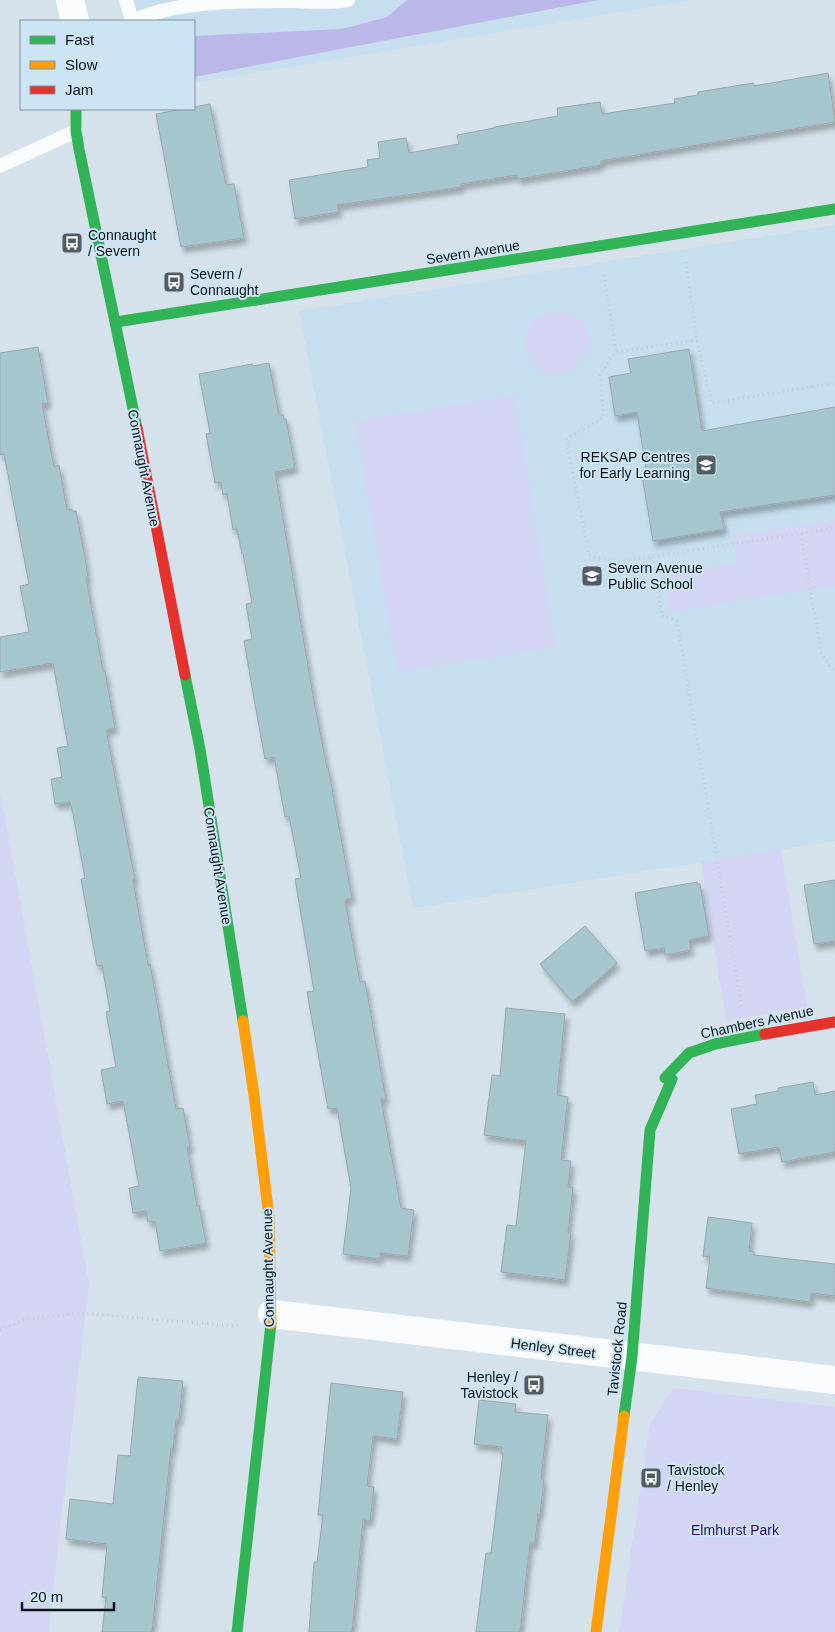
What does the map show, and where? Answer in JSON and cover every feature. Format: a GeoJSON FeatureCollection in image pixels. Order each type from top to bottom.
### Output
{"type":"FeatureCollection","features":[{"type":"Feature","properties":{"kind":"street"},"geometry":{"type":"LineString","coordinates":[[70,0],[75,20]]}},
{"type":"Feature","properties":{"kind":"street","name":"Connaught Avenue"},"geometry":{"type":"LineString","coordinates":[[76,110],[76,131],[116,322],[202,759],[254,1095],[269,1217],[272,1314],[238,1632]]}},
{"type":"Feature","properties":{"kind":"street","name":"Severn Avenue"},"geometry":{"type":"LineString","coordinates":[[116,322],[835,209]]}},
{"type":"Feature","properties":{"kind":"street","name":"Chambers Avenue"},"geometry":{"type":"LineString","coordinates":[[665,1078],[689,1053],[715,1044],[835,1022]]}},
{"type":"Feature","properties":{"kind":"street","name":"Tavistock Road"},"geometry":{"type":"LineString","coordinates":[[596,1632],[632,1357],[650,1130],[672,1080],[665,1078]]}},
{"type":"Feature","properties":{"kind":"street","name":"Henley Street"},"geometry":{"type":"LineString","coordinates":[[272,1314],[835,1380]]}},
{"type":"Feature","properties":{"kind":"lane"},"geometry":{"type":"LineString","coordinates":[[126,0],[132,20]]}},
{"type":"Feature","properties":{"kind":"lane"},"geometry":{"type":"LineString","coordinates":[[134,20],[164,8],[186,5],[239,1],[320,2],[348,0]]}},
{"type":"Feature","properties":{"kind":"lane"},"geometry":{"type":"LineString","coordinates":[[0,166],[76,131]]}},
{"type":"Feature","properties":{"kind":"path"},"geometry":{"type":"LineString","coordinates":[[682,234],[697,340],[712,404],[835,383]]}},
{"type":"Feature","properties":{"kind":"path"},"geometry":{"type":"LineString","coordinates":[[600,247],[616,352],[600,374],[604,417],[566,439],[589,556],[619,562],[835,528]]}},
{"type":"Feature","properties":{"kind":"path"},"geometry":{"type":"LineString","coordinates":[[616,352],[697,340]]}},
{"type":"Feature","properties":{"kind":"path"},"geometry":{"type":"LineString","coordinates":[[801,534],[821,652],[835,671]]}},
{"type":"Feature","properties":{"kind":"path"},"geometry":{"type":"LineString","coordinates":[[652,557],[662,616],[677,621],[746,1037]]}},
{"type":"Feature","properties":{"kind":"path"},"geometry":{"type":"LineString","coordinates":[[0,1330],[26,1319],[82,1313],[234,1326],[272,1314]]}},
{"type":"Feature","properties":{"kind":"shaded area"},"geometry":{"type":"Polygon","coordinates":[[[119,0],[692,0],[195,83],[195,20],[123,20],[119,0]]]}},
{"type":"Feature","properties":{"kind":"shaded area"},"geometry":{"type":"Polygon","coordinates":[[[407,0],[598,0],[195,77],[195,36],[342,29],[387,17],[407,0]]]}},
{"type":"Feature","properties":{"kind":"shaded area","name":"Severn Avenue Public School"},"geometry":{"type":"Polygon","coordinates":[[[835,225],[835,841],[413,908],[299,311],[835,225]]]}},
{"type":"Feature","properties":{"kind":"green space"},"geometry":{"type":"Polygon","coordinates":[[[556,311],[571,314],[580,319],[593,340],[586,356],[575,368],[563,373],[550,374],[538,369],[532,363],[524,347],[528,331],[535,318],[556,311]]]}},
{"type":"Feature","properties":{"kind":"green space"},"geometry":{"type":"Polygon","coordinates":[[[515,396],[556,647],[397,672],[355,421],[515,396]]]}},
{"type":"Feature","properties":{"kind":"green space"},"geometry":{"type":"Polygon","coordinates":[[[835,520],[835,586],[669,612],[663,574],[738,563],[734,536],[835,520]]]}},
{"type":"Feature","properties":{"kind":"green space"},"geometry":{"type":"Polygon","coordinates":[[[0,790],[89,1284],[48,1632],[0,1632],[0,790]]]}},
{"type":"Feature","properties":{"kind":"green space"},"geometry":{"type":"Polygon","coordinates":[[[781,849],[807,1007],[726,1021],[701,862],[781,849]]]}},
{"type":"Feature","properties":{"kind":"green space","name":"Elmhurst Park"},"geometry":{"type":"Polygon","coordinates":[[[673,1388],[835,1407],[835,1632],[619,1632],[650,1424],[673,1388]]]}},
{"type":"Feature","properties":{"kind":"building"},"geometry":{"type":"Polygon","coordinates":[[[828,73],[835,122],[601,161],[601,165],[518,179],[517,175],[461,184],[461,187],[337,205],[339,212],[295,219],[289,180],[368,167],[367,160],[380,158],[378,142],[406,138],[409,153],[459,144],[457,135],[558,116],[557,108],[600,102],[602,114],[675,103],[674,99],[698,95],[698,92],[753,83],[754,86],[828,73]]]}},
{"type":"Feature","properties":{"kind":"building"},"geometry":{"type":"Polygon","coordinates":[[[210,104],[226,185],[234,184],[244,238],[181,247],[156,114],[178,110],[195,110],[195,107],[210,104]]]}},
{"type":"Feature","properties":{"kind":"building"},"geometry":{"type":"Polygon","coordinates":[[[38,347],[48,403],[42,404],[54,467],[59,465],[67,510],[72,509],[72,511],[76,511],[85,557],[88,578],[86,578],[115,728],[106,730],[176,1109],[183,1108],[190,1147],[187,1147],[197,1206],[199,1205],[206,1243],[160,1251],[155,1221],[148,1222],[146,1211],[133,1213],[129,1188],[139,1186],[123,1101],[107,1104],[101,1070],[116,1067],[106,1012],[110,1011],[102,965],[97,966],[81,879],[85,878],[70,802],[55,804],[51,779],[62,777],[57,748],[68,746],[53,663],[0,672],[0,637],[29,632],[20,586],[29,584],[4,454],[0,455],[0,353],[38,347]]]}},
{"type":"Feature","properties":{"kind":"building"},"geometry":{"type":"Polygon","coordinates":[[[689,349],[702,431],[835,407],[835,495],[720,512],[724,529],[653,541],[642,475],[647,475],[637,412],[615,416],[609,377],[631,373],[628,359],[689,349]]]}},
{"type":"Feature","properties":{"kind":"building"},"geometry":{"type":"Polygon","coordinates":[[[269,363],[279,415],[283,415],[284,419],[286,419],[295,468],[275,472],[314,701],[352,898],[345,900],[360,982],[365,981],[386,1099],[381,1099],[401,1208],[414,1210],[408,1256],[380,1253],[380,1259],[343,1254],[351,1188],[337,1108],[328,1109],[307,992],[314,991],[295,879],[301,878],[289,816],[285,817],[274,757],[265,759],[256,710],[244,641],[252,639],[246,604],[252,603],[243,554],[237,529],[233,530],[227,494],[223,495],[221,482],[215,483],[206,434],[210,433],[199,374],[252,364],[253,366],[269,363]]]}},
{"type":"Feature","properties":{"kind":"building"},"geometry":{"type":"Polygon","coordinates":[[[835,880],[835,941],[814,944],[804,885],[835,880]]]}},
{"type":"Feature","properties":{"kind":"building"},"geometry":{"type":"Polygon","coordinates":[[[697,882],[697,884],[700,884],[709,936],[689,940],[691,950],[665,955],[664,948],[645,951],[635,893],[697,882]]]}},
{"type":"Feature","properties":{"kind":"building"},"geometry":{"type":"Polygon","coordinates":[[[585,926],[617,963],[572,1002],[540,964],[585,926]]]}},
{"type":"Feature","properties":{"kind":"building"},"geometry":{"type":"Polygon","coordinates":[[[506,1008],[565,1014],[557,1095],[568,1097],[561,1160],[571,1161],[568,1187],[573,1187],[568,1233],[571,1233],[565,1280],[501,1272],[507,1225],[516,1226],[526,1141],[484,1135],[492,1075],[500,1076],[506,1008]]]}},
{"type":"Feature","properties":{"kind":"building"},"geometry":{"type":"Polygon","coordinates":[[[813,1082],[815,1095],[835,1091],[835,1152],[782,1162],[779,1147],[739,1154],[731,1109],[757,1104],[755,1095],[778,1091],[778,1088],[813,1082]]]}},
{"type":"Feature","properties":{"kind":"building"},"geometry":{"type":"Polygon","coordinates":[[[708,1217],[752,1223],[749,1251],[754,1252],[754,1255],[835,1264],[835,1296],[811,1293],[810,1302],[706,1288],[710,1257],[703,1256],[708,1217]]]}},
{"type":"Feature","properties":{"kind":"building"},"geometry":{"type":"Polygon","coordinates":[[[138,1377],[183,1381],[179,1420],[176,1420],[173,1449],[171,1448],[152,1632],[102,1632],[106,1598],[102,1597],[107,1544],[66,1539],[70,1499],[113,1504],[118,1455],[130,1456],[138,1377]]]}},
{"type":"Feature","properties":{"kind":"building"},"geometry":{"type":"Polygon","coordinates":[[[331,1383],[403,1392],[397,1439],[373,1436],[367,1486],[374,1487],[370,1521],[363,1520],[352,1632],[309,1632],[314,1562],[317,1562],[323,1515],[318,1515],[331,1383]]]}},
{"type":"Feature","properties":{"kind":"building"},"geometry":{"type":"Polygon","coordinates":[[[479,1400],[516,1404],[515,1412],[548,1415],[541,1479],[544,1479],[540,1514],[538,1514],[535,1543],[530,1543],[520,1632],[476,1632],[486,1553],[491,1553],[503,1453],[501,1453],[502,1447],[474,1444],[479,1400]]]}},
{"type":"Feature","properties":{"kind":"traffic: fast"},"geometry":{"type":"LineString","coordinates":[[76,110],[76,131],[79,149],[137,428]]}},
{"type":"Feature","properties":{"kind":"traffic: fast"},"geometry":{"type":"LineString","coordinates":[[116,322],[835,209]]}},
{"type":"Feature","properties":{"kind":"traffic: fast"},"geometry":{"type":"LineString","coordinates":[[185,675],[200,749],[243,1021]]}},
{"type":"Feature","properties":{"kind":"traffic: fast"},"geometry":{"type":"LineString","coordinates":[[624,1416],[632,1357],[650,1130],[672,1079],[665,1078],[689,1053],[715,1044],[765,1034]]}},
{"type":"Feature","properties":{"kind":"traffic: fast"},"geometry":{"type":"LineString","coordinates":[[237,1632],[271,1324]]}},
{"type":"Feature","properties":{"kind":"traffic: slow"},"geometry":{"type":"LineString","coordinates":[[243,1021],[269,1217],[271,1324]]}},
{"type":"Feature","properties":{"kind":"traffic: slow"},"geometry":{"type":"LineString","coordinates":[[596,1632],[624,1416]]}},
{"type":"Feature","properties":{"kind":"traffic: jam"},"geometry":{"type":"LineString","coordinates":[[137,428],[185,675]]}},
{"type":"Feature","properties":{"kind":"traffic: jam"},"geometry":{"type":"LineString","coordinates":[[765,1034],[835,1022]]}},
{"type":"Feature","properties":{"kind":"place","name":"Connaught / Severn"},"geometry":{"type":"Point","coordinates":[72,243]}},
{"type":"Feature","properties":{"kind":"place","name":"Severn / Connaught"},"geometry":{"type":"Point","coordinates":[174,282]}},
{"type":"Feature","properties":{"kind":"place","name":"REKSAP Centres for Early Learning"},"geometry":{"type":"Point","coordinates":[706,465]}},
{"type":"Feature","properties":{"kind":"place","name":"Severn Avenue Public School"},"geometry":{"type":"Point","coordinates":[592,576]}},
{"type":"Feature","properties":{"kind":"place","name":"Henley / Tavistock"},"geometry":{"type":"Point","coordinates":[534,1385]}},
{"type":"Feature","properties":{"kind":"place","name":"Tavistock / Henley"},"geometry":{"type":"Point","coordinates":[651,1478]}}]}
